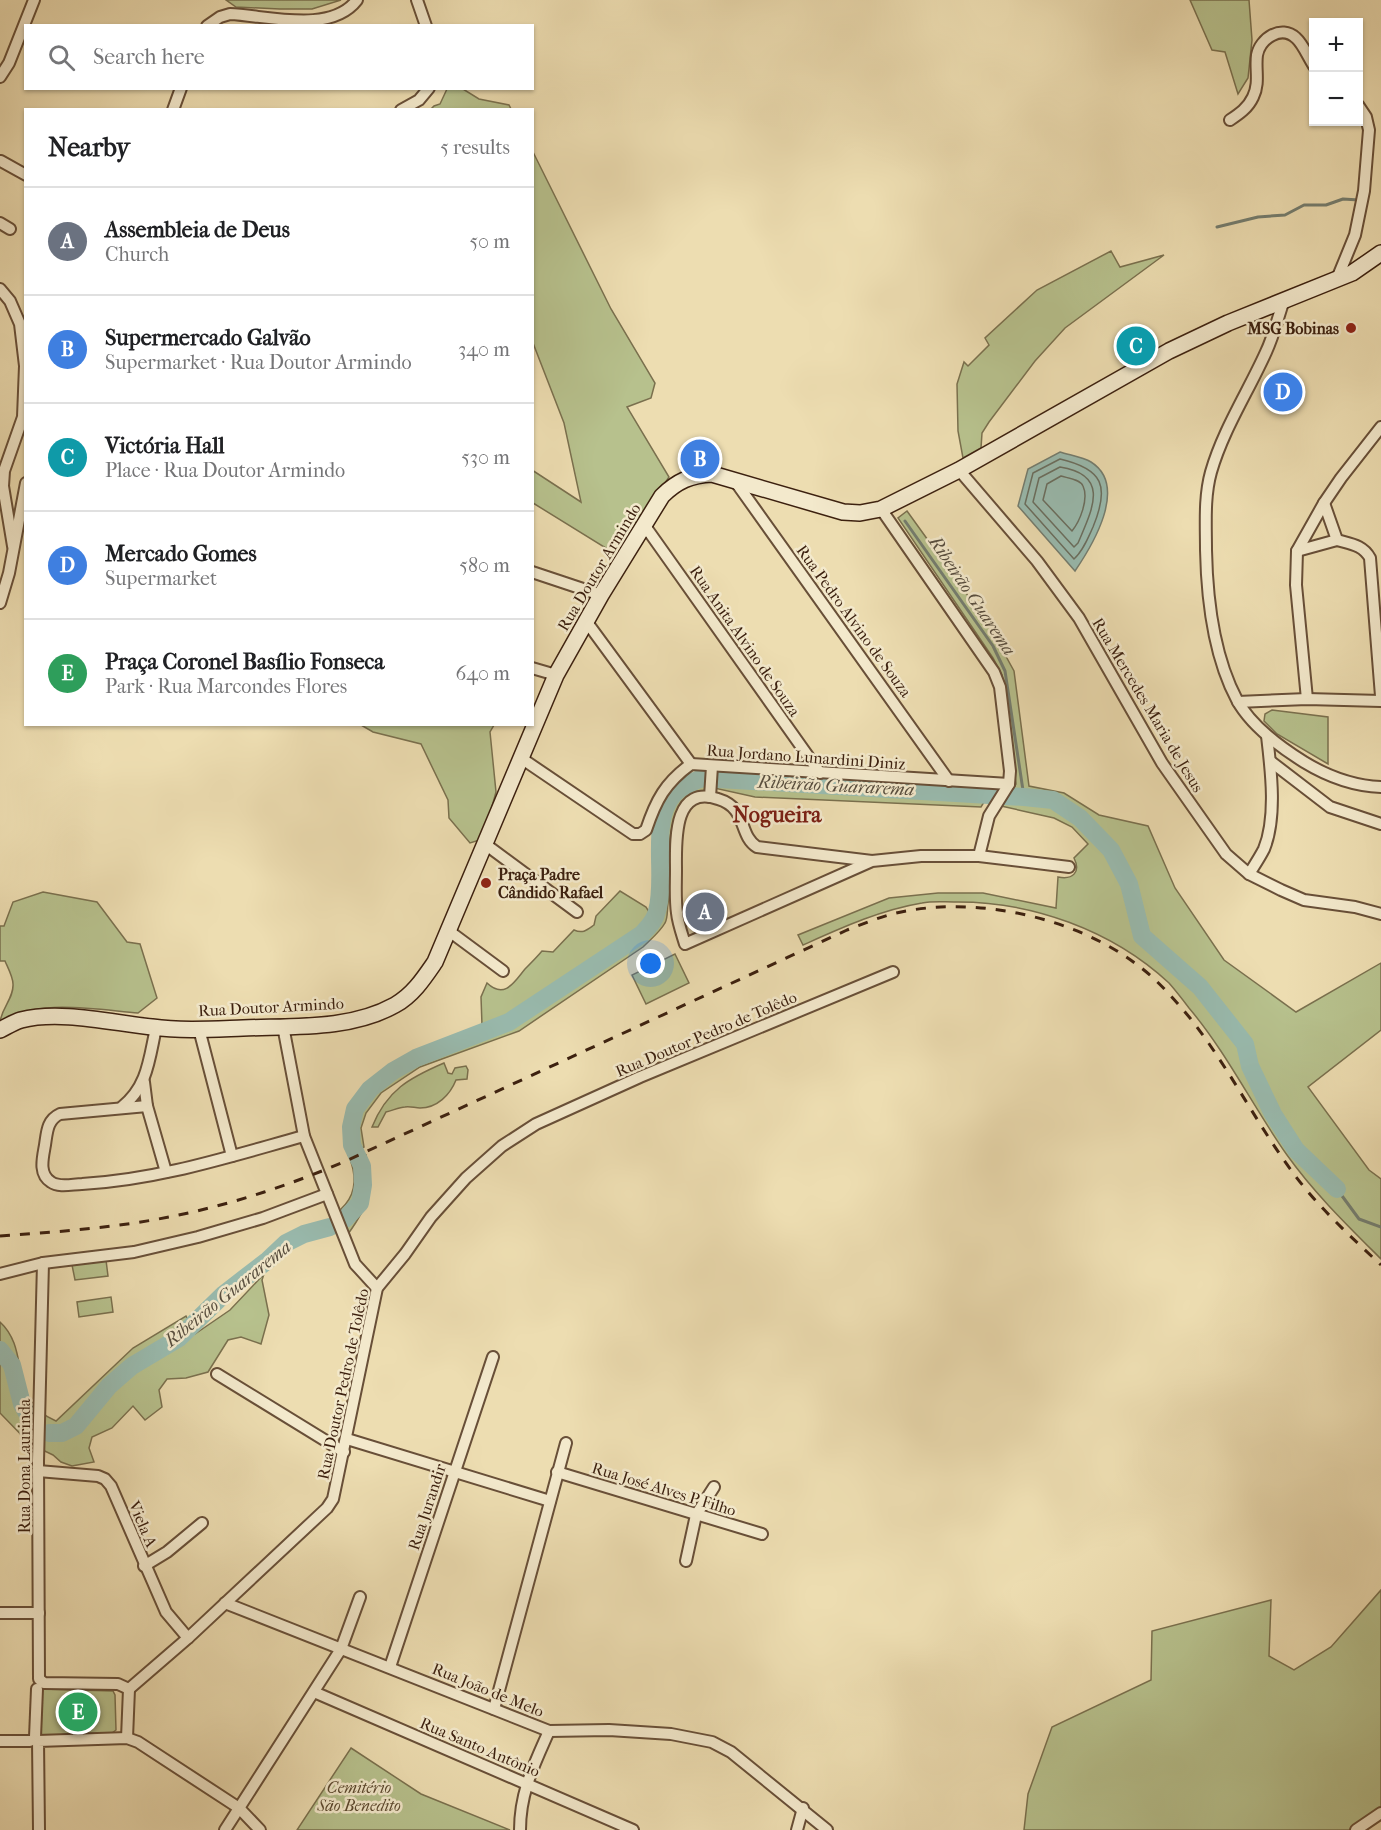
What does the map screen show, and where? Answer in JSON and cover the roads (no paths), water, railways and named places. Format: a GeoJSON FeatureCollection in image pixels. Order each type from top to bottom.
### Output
{"type":"FeatureCollection","features":[{"type":"Feature","properties":{"kind":"street"},"geometry":{"type":"LineString","coordinates":[[24,24],[34,0]]}},
{"type":"Feature","properties":{"kind":"street"},"geometry":{"type":"LineString","coordinates":[[210,24],[230,14],[323,21],[345,12],[357,0]]}},
{"type":"Feature","properties":{"kind":"street"},"geometry":{"type":"LineString","coordinates":[[417,0],[425,24]]}},
{"type":"Feature","properties":{"kind":"street"},"geometry":{"type":"LineString","coordinates":[[0,77],[9,63],[24,25]]}},
{"type":"Feature","properties":{"kind":"street"},"geometry":{"type":"LineString","coordinates":[[1230,120],[1243,112],[1253,97],[1258,77],[1257,56],[1263,42],[1274,33],[1286,32],[1296,37],[1309,58]]}},
{"type":"Feature","properties":{"kind":"street"},"geometry":{"type":"LineString","coordinates":[[174,108],[180,90]]}},
{"type":"Feature","properties":{"kind":"street"},"geometry":{"type":"LineString","coordinates":[[405,108],[419,100],[427,90]]}},
{"type":"Feature","properties":{"kind":"street"},"geometry":{"type":"LineString","coordinates":[[1337,279],[1354,235],[1364,191],[1369,130],[1363,112]]}},
{"type":"Feature","properties":{"kind":"street"},"geometry":{"type":"LineString","coordinates":[[1,161],[24,174]]}},
{"type":"Feature","properties":{"kind":"street"},"geometry":{"type":"LineString","coordinates":[[0,223],[10,229]]}},
{"type":"Feature","properties":{"kind":"street","name":"Rua Doutor Armindo"},"geometry":{"type":"LineString","coordinates":[[0,1030],[19,1020],[47,1017],[156,1028],[199,1029],[331,1024],[353,1020],[397,1004],[423,979],[435,962],[556,675],[601,595],[662,496],[673,485],[698,475],[712,474],[843,512],[860,513],[881,508],[959,470],[1169,351],[1284,300],[1352,273],[1381,253]]}},
{"type":"Feature","properties":{"kind":"street"},"geometry":{"type":"LineString","coordinates":[[0,289],[10,301],[20,324],[24,358]]}},
{"type":"Feature","properties":{"kind":"street"},"geometry":{"type":"LineString","coordinates":[[1284,300],[1267,350],[1225,434],[1211,473],[1206,505],[1210,613],[1221,658],[1238,702],[1267,736],[1322,773],[1352,783],[1381,787]]}},
{"type":"Feature","properties":{"kind":"street"},"geometry":{"type":"LineString","coordinates":[[13,546],[3,486],[4,471],[23,417],[24,392]]}},
{"type":"Feature","properties":{"kind":"street"},"geometry":{"type":"LineString","coordinates":[[1307,699],[1296,585],[1297,551],[1324,503],[1348,467],[1381,427]]}},
{"type":"Feature","properties":{"kind":"street","name":"Rua Mercedes Maria de Jesus"},"geometry":{"type":"LineString","coordinates":[[959,470],[1037,561],[1079,618],[1162,763],[1226,854],[1249,874],[1304,900],[1355,907],[1381,914]]}},
{"type":"Feature","properties":{"kind":"street","name":"Rua Pedro Alvino de Souza"},"geometry":{"type":"LineString","coordinates":[[734,479],[949,781]]}},
{"type":"Feature","properties":{"kind":"street"},"geometry":{"type":"LineString","coordinates":[[0,603],[9,573],[24,493]]}},
{"type":"Feature","properties":{"kind":"street"},"geometry":{"type":"LineString","coordinates":[[1324,503],[1337,540]]}},
{"type":"Feature","properties":{"kind":"street"},"geometry":{"type":"LineString","coordinates":[[881,508],[994,672],[1000,687],[1010,771],[1007,788],[989,816],[979,856]]}},
{"type":"Feature","properties":{"kind":"street","name":"Rua Anita Alvino de Souza"},"geometry":{"type":"LineString","coordinates":[[645,526],[820,773]]}},
{"type":"Feature","properties":{"kind":"street"},"geometry":{"type":"LineString","coordinates":[[1297,551],[1337,540],[1358,546],[1366,551],[1370,558],[1381,696]]}},
{"type":"Feature","properties":{"kind":"street"},"geometry":{"type":"LineString","coordinates":[[534,573],[601,595]]}},
{"type":"Feature","properties":{"kind":"street"},"geometry":{"type":"LineString","coordinates":[[586,621],[691,764]]}},
{"type":"Feature","properties":{"kind":"street"},"geometry":{"type":"LineString","coordinates":[[534,669],[556,675]]}},
{"type":"Feature","properties":{"kind":"street"},"geometry":{"type":"LineString","coordinates":[[1238,702],[1307,699],[1381,701]]}},
{"type":"Feature","properties":{"kind":"street"},"geometry":{"type":"LineString","coordinates":[[1249,874],[1263,849],[1271,823],[1270,761],[1267,736]]}},
{"type":"Feature","properties":{"kind":"street","name":"Rua Jordano Lunardini Diniz"},"geometry":{"type":"LineString","coordinates":[[521,758],[633,834],[640,834],[646,830],[666,786],[691,764],[711,768],[949,781],[1007,788]]}},
{"type":"Feature","properties":{"kind":"street"},"geometry":{"type":"LineString","coordinates":[[1270,761],[1330,807],[1381,824]]}},
{"type":"Feature","properties":{"kind":"street"},"geometry":{"type":"LineString","coordinates":[[710,795],[711,768]]}},
{"type":"Feature","properties":{"kind":"street"},"geometry":{"type":"LineString","coordinates":[[872,861],[685,944],[677,914],[676,839],[679,819],[690,802],[710,795],[734,807],[740,816],[749,842],[757,847],[872,861],[921,856],[979,856],[1069,867]]}},
{"type":"Feature","properties":{"kind":"street"},"geometry":{"type":"LineString","coordinates":[[485,844],[577,912]]}},
{"type":"Feature","properties":{"kind":"street"},"geometry":{"type":"LineString","coordinates":[[449,931],[503,971]]}},
{"type":"Feature","properties":{"kind":"street","name":"Rua Doutor Pedro de Tolêdo"},"geometry":{"type":"LineString","coordinates":[[129,1689],[188,1638],[327,1508],[333,1499],[377,1288],[431,1217],[466,1178],[502,1146],[536,1124],[705,1050],[893,972]]}},
{"type":"Feature","properties":{"kind":"street"},"geometry":{"type":"LineString","coordinates":[[283,1026],[304,1136],[355,1264],[377,1288]]}},
{"type":"Feature","properties":{"kind":"street"},"geometry":{"type":"LineString","coordinates":[[156,1028],[144,1082],[147,1106],[166,1172]]}},
{"type":"Feature","properties":{"kind":"street"},"geometry":{"type":"LineString","coordinates":[[199,1029],[232,1156]]}},
{"type":"Feature","properties":{"kind":"street"},"geometry":{"type":"LineString","coordinates":[[122,1107],[130,1101],[144,1082]]}},
{"type":"Feature","properties":{"kind":"street"},"geometry":{"type":"LineString","coordinates":[[147,1106],[60,1114],[54,1117],[48,1128],[42,1160],[45,1177],[57,1185],[116,1182],[232,1156],[304,1136]]}},
{"type":"Feature","properties":{"kind":"street"},"geometry":{"type":"LineString","coordinates":[[0,1274],[43,1263],[134,1252],[198,1237],[263,1218],[327,1194]]}},
{"type":"Feature","properties":{"kind":"street","name":"Rua Dona Laurinda"},"geometry":{"type":"LineString","coordinates":[[43,1263],[38,1471],[39,1679],[44,1683],[118,1684],[129,1689]]}},
{"type":"Feature","properties":{"kind":"street","name":"Rua Jurandir"},"geometry":{"type":"LineString","coordinates":[[390,1667],[493,1357]]}},
{"type":"Feature","properties":{"kind":"street"},"geometry":{"type":"LineString","coordinates":[[217,1374],[344,1452]]}},
{"type":"Feature","properties":{"kind":"street"},"geometry":{"type":"LineString","coordinates":[[347,1439],[550,1502]]}},
{"type":"Feature","properties":{"kind":"street"},"geometry":{"type":"LineString","coordinates":[[494,1709],[566,1443]]}},
{"type":"Feature","properties":{"kind":"street","name":"Viela A"},"geometry":{"type":"LineString","coordinates":[[38,1471],[98,1476],[105,1479],[111,1486],[166,1612],[188,1638]]}},
{"type":"Feature","properties":{"kind":"street","name":"Rua José Alves P Filho"},"geometry":{"type":"LineString","coordinates":[[557,1473],[762,1534]]}},
{"type":"Feature","properties":{"kind":"street"},"geometry":{"type":"LineString","coordinates":[[686,1561],[696,1515],[714,1486]]}},
{"type":"Feature","properties":{"kind":"street"},"geometry":{"type":"LineString","coordinates":[[144,1566],[167,1552],[202,1523]]}},
{"type":"Feature","properties":{"kind":"street"},"geometry":{"type":"LineString","coordinates":[[225,1830],[341,1648],[360,1597]]}},
{"type":"Feature","properties":{"kind":"street","name":"Rua João de Melo"},"geometry":{"type":"LineString","coordinates":[[225,1603],[549,1731],[609,1730],[671,1734],[712,1742],[731,1752],[803,1808],[827,1830]]}},
{"type":"Feature","properties":{"kind":"street"},"geometry":{"type":"LineString","coordinates":[[0,1613],[39,1612]]}},
{"type":"Feature","properties":{"kind":"street"},"geometry":{"type":"LineString","coordinates":[[37,1689],[35,1740],[39,1830]]}},
{"type":"Feature","properties":{"kind":"street"},"geometry":{"type":"LineString","coordinates":[[127,1738],[129,1689]]}},
{"type":"Feature","properties":{"kind":"street","name":"Rua Santo Antônio"},"geometry":{"type":"LineString","coordinates":[[314,1692],[633,1830]]}},
{"type":"Feature","properties":{"kind":"street"},"geometry":{"type":"LineString","coordinates":[[520,1830],[520,1814],[526,1783],[549,1731]]}},
{"type":"Feature","properties":{"kind":"street"},"geometry":{"type":"LineString","coordinates":[[0,1742],[127,1738],[138,1742],[239,1808],[260,1830]]}},
{"type":"Feature","properties":{"kind":"street"},"geometry":{"type":"LineString","coordinates":[[797,1830],[803,1808]]}},
{"type":"Feature","properties":{"kind":"street"},"geometry":{"type":"LineString","coordinates":[[1356,1830],[1381,1814]]}},
{"type":"Feature","properties":{"kind":"water"},"geometry":{"type":"Polygon","coordinates":[[[1060,452],[1091,462],[1102,473],[1107,486],[1104,516],[1098,532],[1075,571],[1018,506],[1028,469],[1060,452]]]}},
{"type":"Feature","properties":{"kind":"waterway"},"geometry":{"type":"LineString","coordinates":[[1217,227],[1258,217],[1285,215],[1304,205],[1326,205],[1343,199],[1359,200]]}},
{"type":"Feature","properties":{"kind":"waterway","name":"Ribeirão Guarema"},"geometry":{"type":"LineString","coordinates":[[905,521],[993,646],[1005,671],[1024,797]]}},
{"type":"Feature","properties":{"kind":"waterway","name":"Ribeirão Guararema"},"geometry":{"type":"LineString","coordinates":[[345,1219],[360,1203],[363,1185],[362,1166],[352,1145],[351,1127],[355,1109],[370,1089],[393,1071],[416,1058],[509,1022],[642,934],[656,915],[660,897],[660,834],[667,805],[680,789],[702,778],[1053,800],[1080,818],[1111,850],[1129,884],[1142,936],[1200,987],[1245,1044],[1250,1066],[1273,1114],[1296,1150],[1337,1189]]}},
{"type":"Feature","properties":{"kind":"waterway","name":"Ribeirão Guararema"},"geometry":{"type":"LineString","coordinates":[[1337,1189],[1359,1219],[1381,1227]]}},
{"type":"Feature","properties":{"kind":"waterway","name":"Ribeirão Guararema"},"geometry":{"type":"LineString","coordinates":[[49,1433],[62,1433],[76,1426],[109,1386],[132,1366],[179,1338],[224,1294],[286,1243],[304,1234],[330,1227]]}},
{"type":"Feature","properties":{"kind":"waterway","name":"Ribeirão Guararema"},"geometry":{"type":"LineString","coordinates":[[0,1350],[12,1365],[22,1404],[29,1417]]}},
{"type":"Feature","properties":{"kind":"railway"},"geometry":{"type":"LineString","coordinates":[[0,1236],[148,1221],[215,1207],[282,1186],[348,1160],[847,930],[903,911],[969,907],[999,910],[1058,924],[1112,948],[1151,976],[1204,1036],[1278,1151],[1311,1196],[1381,1265]]}},
{"type":"Feature","properties":{"kind":"place","name":"MSG Bobinas"},"geometry":{"type":"Point","coordinates":[1351,328]}},
{"type":"Feature","properties":{"kind":"place","name":"Victória Hall"},"geometry":{"type":"Point","coordinates":[1136,346]}},
{"type":"Feature","properties":{"kind":"place","name":"Mercado Gomes"},"geometry":{"type":"Point","coordinates":[1283,392]}},
{"type":"Feature","properties":{"kind":"place","name":"Supermercado Galvão"},"geometry":{"type":"Point","coordinates":[700,459]}},
{"type":"Feature","properties":{"kind":"place","name":"Praça Padre Cândido Rafael"},"geometry":{"type":"Point","coordinates":[486,883]}},
{"type":"Feature","properties":{"kind":"place","name":"Assembleia de Deus"},"geometry":{"type":"Point","coordinates":[705,912]}},
{"type":"Feature","properties":{"kind":"place","name":"Praça Coronel Basílio Fonseca"},"geometry":{"type":"Point","coordinates":[78,1712]}},
{"type":"Feature","properties":{"kind":"district","name":"Nogueira"},"geometry":{"type":"Point","coordinates":[777,815]}},
{"type":"Feature","properties":{"kind":"park label","name":"Cemitério São Benedito"},"geometry":{"type":"Point","coordinates":[359,1796]}}]}
